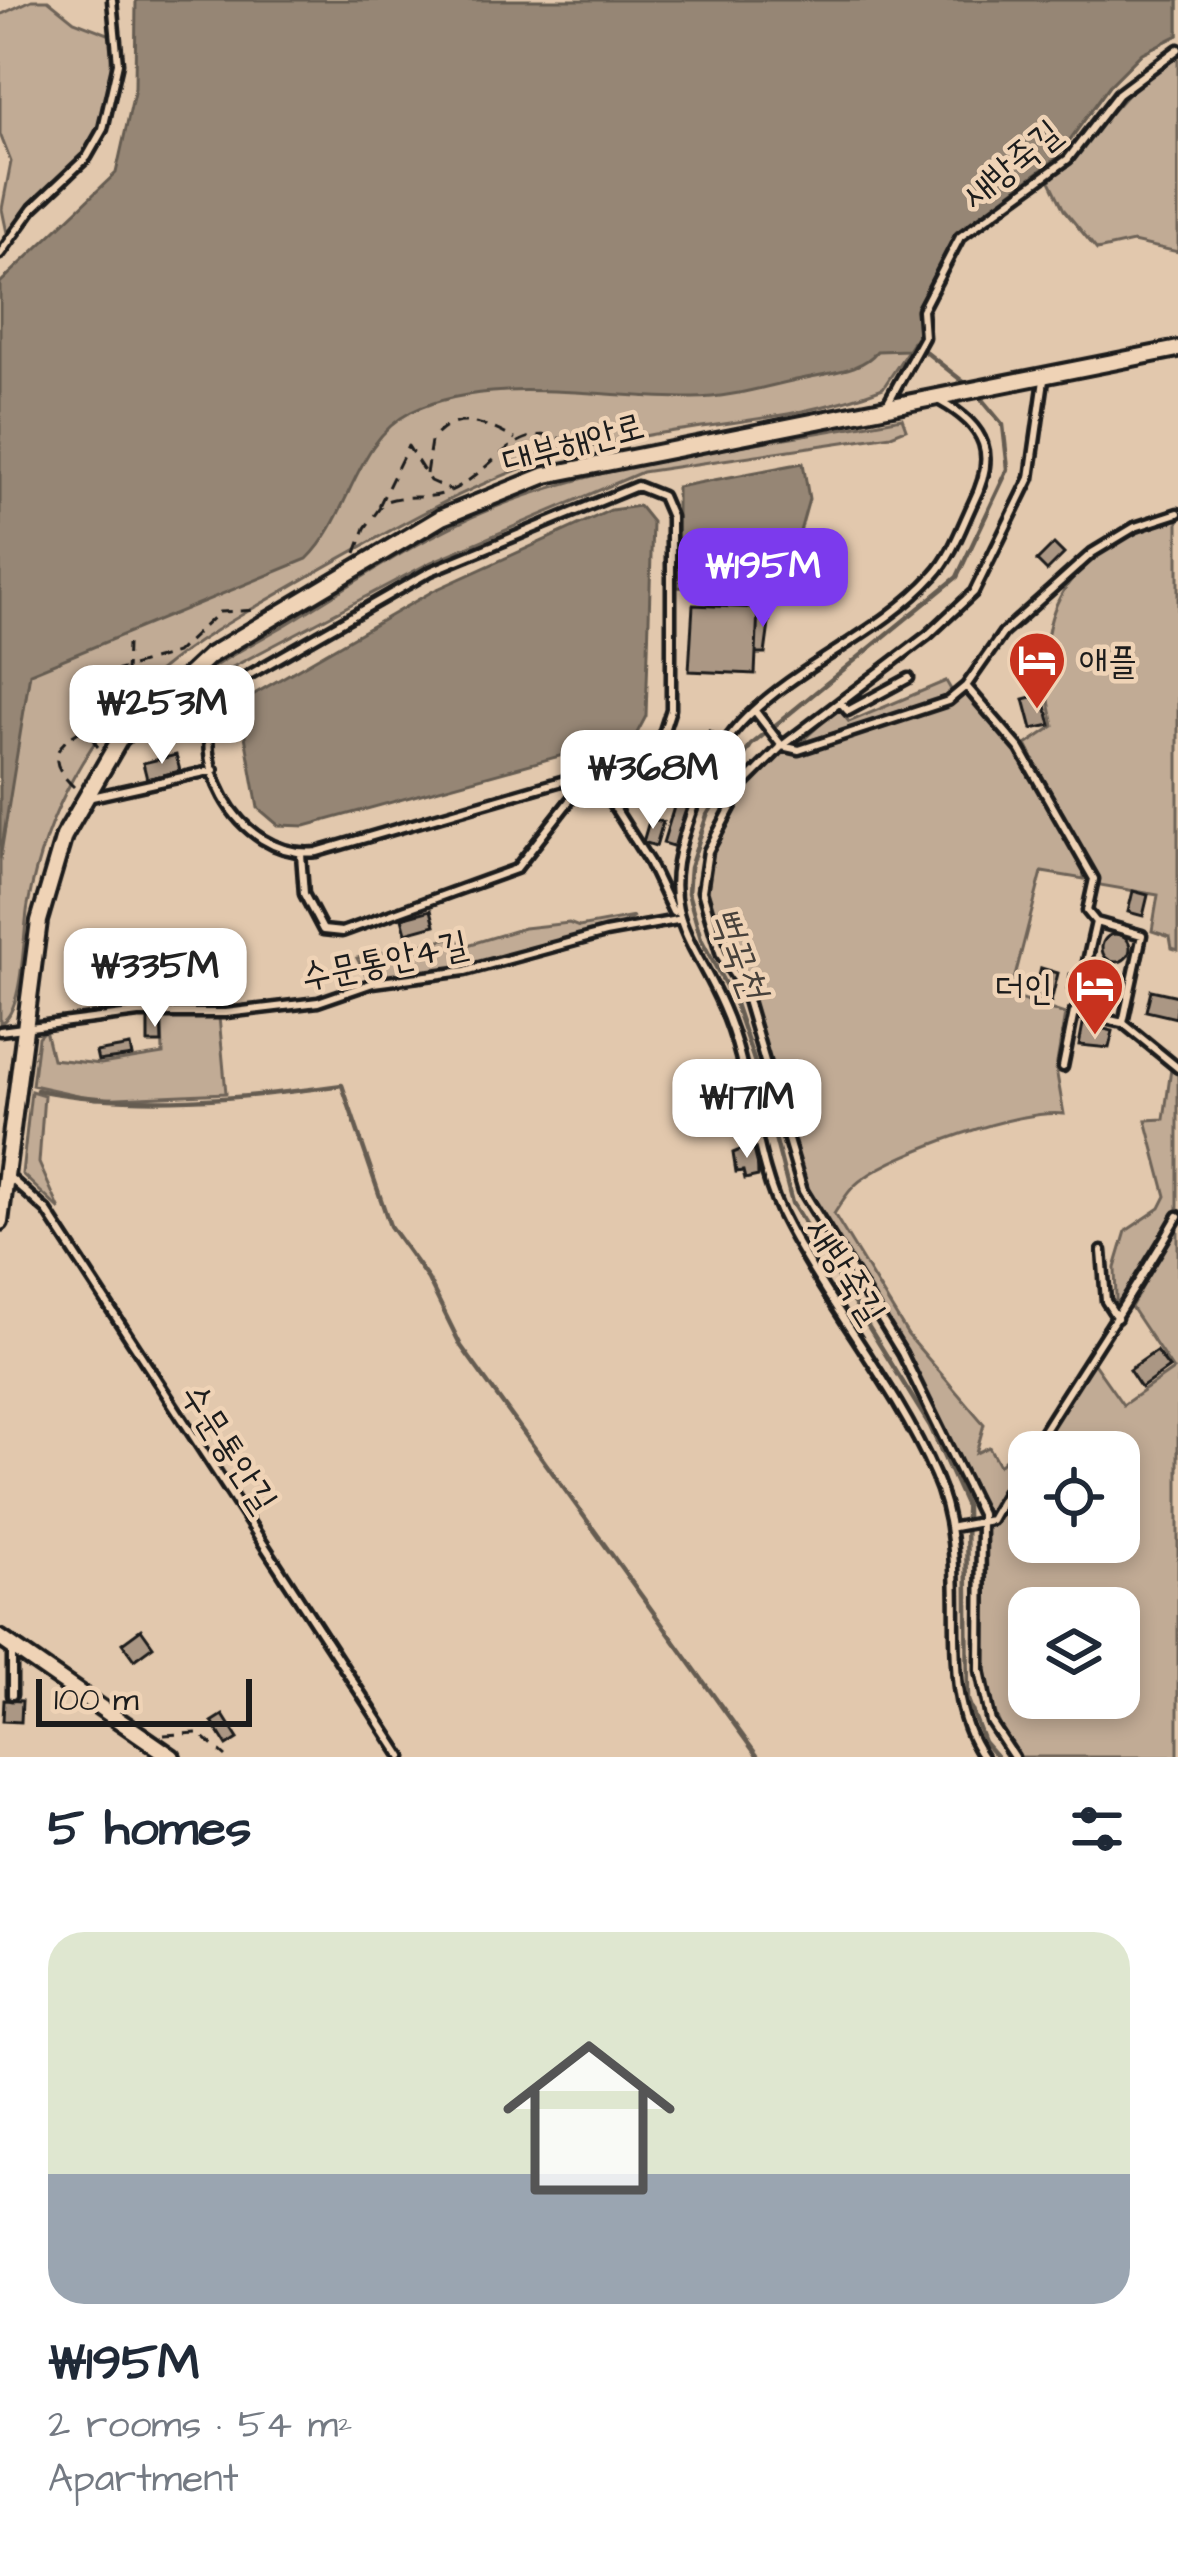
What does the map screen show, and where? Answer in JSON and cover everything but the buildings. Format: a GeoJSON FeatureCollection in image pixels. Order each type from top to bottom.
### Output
{"type":"FeatureCollection","features":[{"type":"Feature","properties":{"kind":"street","name":"대부해안로"},"geometry":{"type":"LineString","coordinates":[[0,1222],[51,870],[79,793],[146,710],[208,656],[442,517],[591,462],[1178,350]]}},
{"type":"Feature","properties":{"kind":"street"},"geometry":{"type":"LineString","coordinates":[[6,1642],[172,1757]]}},
{"type":"Feature","properties":{"kind":"lane"},"geometry":{"type":"LineString","coordinates":[[0,254],[33,208],[87,157],[103,129],[118,63],[112,0]]}},
{"type":"Feature","properties":{"kind":"lane","name":"새방죽길"},"geometry":{"type":"LineString","coordinates":[[885,407],[924,337],[922,310],[961,238],[1068,159],[1118,94],[1178,49]]}},
{"type":"Feature","properties":{"kind":"lane","name":"새방죽길"},"geometry":{"type":"LineString","coordinates":[[1014,1757],[991,1722],[980,1670],[981,1522],[959,1461],[902,1353],[802,1191],[744,990],[721,955],[705,910],[703,872],[722,817],[743,784],[781,744],[928,635],[974,592],[1030,478],[1044,376]]}},
{"type":"Feature","properties":{"kind":"lane","name":"새방죽길"},"geometry":{"type":"LineString","coordinates":[[942,396],[976,427],[989,455],[986,478],[940,568],[734,732],[691,813],[676,862],[677,920],[723,1006],[784,1222],[878,1367],[935,1475],[954,1527],[959,1707],[983,1757]]}},
{"type":"Feature","properties":{"kind":"lane","name":"대부해안로"},"geometry":{"type":"LineString","coordinates":[[652,488],[671,517],[668,723],[640,758],[301,854],[266,846],[250,836],[229,807],[215,769],[210,715],[226,688],[258,665],[431,571],[625,490],[652,488]]}},
{"type":"Feature","properties":{"kind":"lane"},"geometry":{"type":"LineString","coordinates":[[757,713],[781,744],[799,750],[940,705],[966,686],[1003,633],[1092,553],[1135,527],[1178,513]]}},
{"type":"Feature","properties":{"kind":"lane","name":"새방죽길"},"geometry":{"type":"LineString","coordinates":[[840,702],[848,711],[909,678]]}},
{"type":"Feature","properties":{"kind":"lane"},"geometry":{"type":"LineString","coordinates":[[966,686],[1019,749],[1094,879],[1087,911],[1096,922],[1142,934],[1123,1023]]}},
{"type":"Feature","properties":{"kind":"lane"},"geometry":{"type":"LineString","coordinates":[[79,793],[215,769]]}},
{"type":"Feature","properties":{"kind":"lane"},"geometry":{"type":"LineString","coordinates":[[592,772],[649,862],[677,920]]}},
{"type":"Feature","properties":{"kind":"lane","name":"대부해안로"},"geometry":{"type":"LineString","coordinates":[[301,854],[308,909],[323,930],[342,932],[516,868],[592,772]]}},
{"type":"Feature","properties":{"kind":"lane","name":"수문통안4길"},"geometry":{"type":"LineString","coordinates":[[0,1031],[138,1012],[226,1013],[318,1002],[373,983],[465,971],[605,933],[677,920]]}},
{"type":"Feature","properties":{"kind":"lane"},"geometry":{"type":"LineString","coordinates":[[1086,966],[1096,922]]}},
{"type":"Feature","properties":{"kind":"lane"},"geometry":{"type":"LineString","coordinates":[[1063,1067],[1074,1012],[1123,1023],[1178,1068]]}},
{"type":"Feature","properties":{"kind":"lane","name":"수문통안길"},"geometry":{"type":"LineString","coordinates":[[6,1175],[46,1210],[402,1757]]}},
{"type":"Feature","properties":{"kind":"lane"},"geometry":{"type":"LineString","coordinates":[[954,1527],[991,1520],[1050,1413],[1117,1318],[1178,1216]]}},
{"type":"Feature","properties":{"kind":"lane"},"geometry":{"type":"LineString","coordinates":[[1102,1251],[1106,1301],[1117,1318]]}},
{"type":"Feature","properties":{"kind":"lane"},"geometry":{"type":"LineString","coordinates":[[6,1642],[12,1695]]}},
{"type":"Feature","properties":{"kind":"path"},"geometry":{"type":"LineString","coordinates":[[426,476],[431,441],[448,425],[478,423],[517,440],[550,437],[588,454]]}},
{"type":"Feature","properties":{"kind":"path"},"geometry":{"type":"LineString","coordinates":[[378,507],[392,499],[425,501],[452,491],[517,440]]}},
{"type":"Feature","properties":{"kind":"path"},"geometry":{"type":"LineString","coordinates":[[356,555],[408,446],[426,476],[452,491]]}},
{"type":"Feature","properties":{"kind":"path"},"geometry":{"type":"LineString","coordinates":[[87,727],[105,679],[128,663],[176,653],[219,611],[245,606],[260,610]]}},
{"type":"Feature","properties":{"kind":"path"},"geometry":{"type":"LineString","coordinates":[[79,793],[63,774],[60,753],[66,737],[108,716],[128,663],[127,644]]}},
{"type":"Feature","properties":{"kind":"path"},"geometry":{"type":"LineString","coordinates":[[87,727],[100,749]]}},
{"type":"Feature","properties":{"kind":"path"},"geometry":{"type":"LineString","coordinates":[[153,1743],[187,1730],[208,1737],[226,1757]]}},
{"type":"Feature","properties":{"kind":"shaded area"},"geometry":{"type":"Polygon","coordinates":[[[32,0],[48,0],[74,21],[111,35],[111,90],[95,137],[82,158],[38,196],[7,233],[2,209],[11,162],[0,134],[0,15],[32,0]]]}},
{"type":"Feature","properties":{"kind":"shaded area"},"geometry":{"type":"Polygon","coordinates":[[[136,0],[1178,0],[1178,35],[1142,53],[1109,86],[1056,159],[958,232],[916,308],[918,335],[908,350],[877,351],[847,369],[708,397],[512,391],[442,400],[411,412],[377,441],[334,522],[307,559],[30,673],[0,859],[0,283],[116,173],[135,88],[136,0]]]}},
{"type":"Feature","properties":{"kind":"shaded area"},"geometry":{"type":"Polygon","coordinates":[[[744,0],[1178,0],[1178,35],[1142,53],[1109,86],[1056,159],[958,232],[916,308],[918,335],[883,388],[812,409],[590,447],[516,470],[446,501],[345,556],[213,633],[158,672],[111,721],[58,809],[35,872],[14,1005],[0,1023],[0,593],[744,0]]]}},
{"type":"Feature","properties":{"kind":"shaded area"},"geometry":{"type":"Polygon","coordinates":[[[1178,56],[1178,252],[1133,242],[1097,250],[1064,210],[1050,181],[1136,85],[1178,56]]]}},
{"type":"Feature","properties":{"kind":"shaded area"},"geometry":{"type":"Polygon","coordinates":[[[902,418],[906,429],[891,435],[642,472],[431,562],[210,679],[187,699],[175,721],[157,721],[181,691],[215,666],[413,547],[493,508],[644,464],[902,418]]]}},
{"type":"Feature","properties":{"kind":"shaded area"},"geometry":{"type":"Polygon","coordinates":[[[803,463],[809,499],[783,593],[677,587],[677,487],[803,463]]]}},
{"type":"Feature","properties":{"kind":"shaded area"},"geometry":{"type":"Polygon","coordinates":[[[639,506],[652,522],[646,716],[636,735],[305,826],[278,825],[258,808],[240,708],[251,696],[433,591],[611,510],[639,506]]]}},
{"type":"Feature","properties":{"kind":"shaded area"},"geometry":{"type":"Polygon","coordinates":[[[1178,518],[1178,950],[1172,948],[1170,937],[1152,931],[1158,895],[1100,885],[1026,745],[1054,726],[1046,648],[1063,591],[1107,549],[1178,518]]]}},
{"type":"Feature","properties":{"kind":"shaded area"},"geometry":{"type":"Polygon","coordinates":[[[946,681],[953,693],[938,702],[800,743],[838,708],[849,722],[946,681]]]}},
{"type":"Feature","properties":{"kind":"shaded area"},"geometry":{"type":"Polygon","coordinates":[[[968,693],[1018,753],[1083,863],[1084,879],[1042,872],[1010,996],[1065,1014],[1056,1069],[1064,1114],[991,1125],[904,1156],[859,1182],[834,1214],[908,1335],[984,1424],[976,1453],[989,1447],[999,1465],[1008,1456],[1008,1478],[988,1514],[903,1348],[805,1190],[747,987],[723,952],[704,891],[710,851],[725,819],[746,786],[780,753],[801,753],[941,708],[968,693]]]}},
{"type":"Feature","properties":{"kind":"shaded area"},"geometry":{"type":"Polygon","coordinates":[[[634,917],[547,949],[432,972],[374,978],[366,975],[357,958],[458,936],[461,947],[524,928],[569,923],[579,927],[634,917]]]}},
{"type":"Feature","properties":{"kind":"shaded area"},"geometry":{"type":"Polygon","coordinates":[[[162,1015],[219,1017],[226,1093],[96,1099],[32,1085],[38,1037],[45,1030],[52,1059],[101,1064],[163,1054],[162,1015]]]}},
{"type":"Feature","properties":{"kind":"shaded area"},"geometry":{"type":"Polygon","coordinates":[[[1171,1069],[1178,1074],[1178,1211],[1122,1305],[1116,1300],[1115,1268],[1126,1231],[1160,1208],[1166,1196],[1146,1120],[1164,1119],[1171,1069]]]}},
{"type":"Feature","properties":{"kind":"shaded area"},"geometry":{"type":"Polygon","coordinates":[[[31,1091],[44,1095],[39,1163],[60,1210],[22,1174],[31,1091]]]}},
{"type":"Feature","properties":{"kind":"shaded area"},"geometry":{"type":"Polygon","coordinates":[[[1178,1224],[1178,1757],[1019,1757],[992,1703],[987,1675],[985,1525],[993,1523],[1008,1496],[1008,1563],[1140,1563],[1140,1431],[1046,1431],[1092,1361],[1123,1405],[1173,1370],[1131,1307],[1178,1224]]]}},
{"type":"Feature","properties":{"kind":"pier"},"geometry":{"type":"Polygon","coordinates":[[[785,532],[786,549],[779,550],[779,593],[768,592],[768,549],[690,552],[689,535],[785,532]]]}},
{"type":"Feature","properties":{"kind":"waterway","name":"뻑꾹천"},"geometry":{"type":"LineString","coordinates":[[913,342],[970,387]]}},
{"type":"Feature","properties":{"kind":"waterway","name":"뻑꾹천"},"geometry":{"type":"LineString","coordinates":[[978,395],[1003,425],[1008,469],[957,577],[751,745],[707,815],[690,868],[688,893],[701,939],[734,1001],[758,1072],[792,1203],[930,1426],[966,1506],[968,1700],[984,1742],[997,1757]]}},
{"type":"Feature","properties":{"kind":"waterway"},"geometry":{"type":"LineString","coordinates":[[37,1090],[112,1099],[189,1100],[342,1085],[390,1226],[428,1279],[461,1346],[758,1757]]}},
{"type":"Feature","properties":{"kind":"place","name":"애플"},"geometry":{"type":"Point","coordinates":[1037,711]}},
{"type":"Feature","properties":{"kind":"place","name":"더인"},"geometry":{"type":"Point","coordinates":[1095,1037]}}]}
